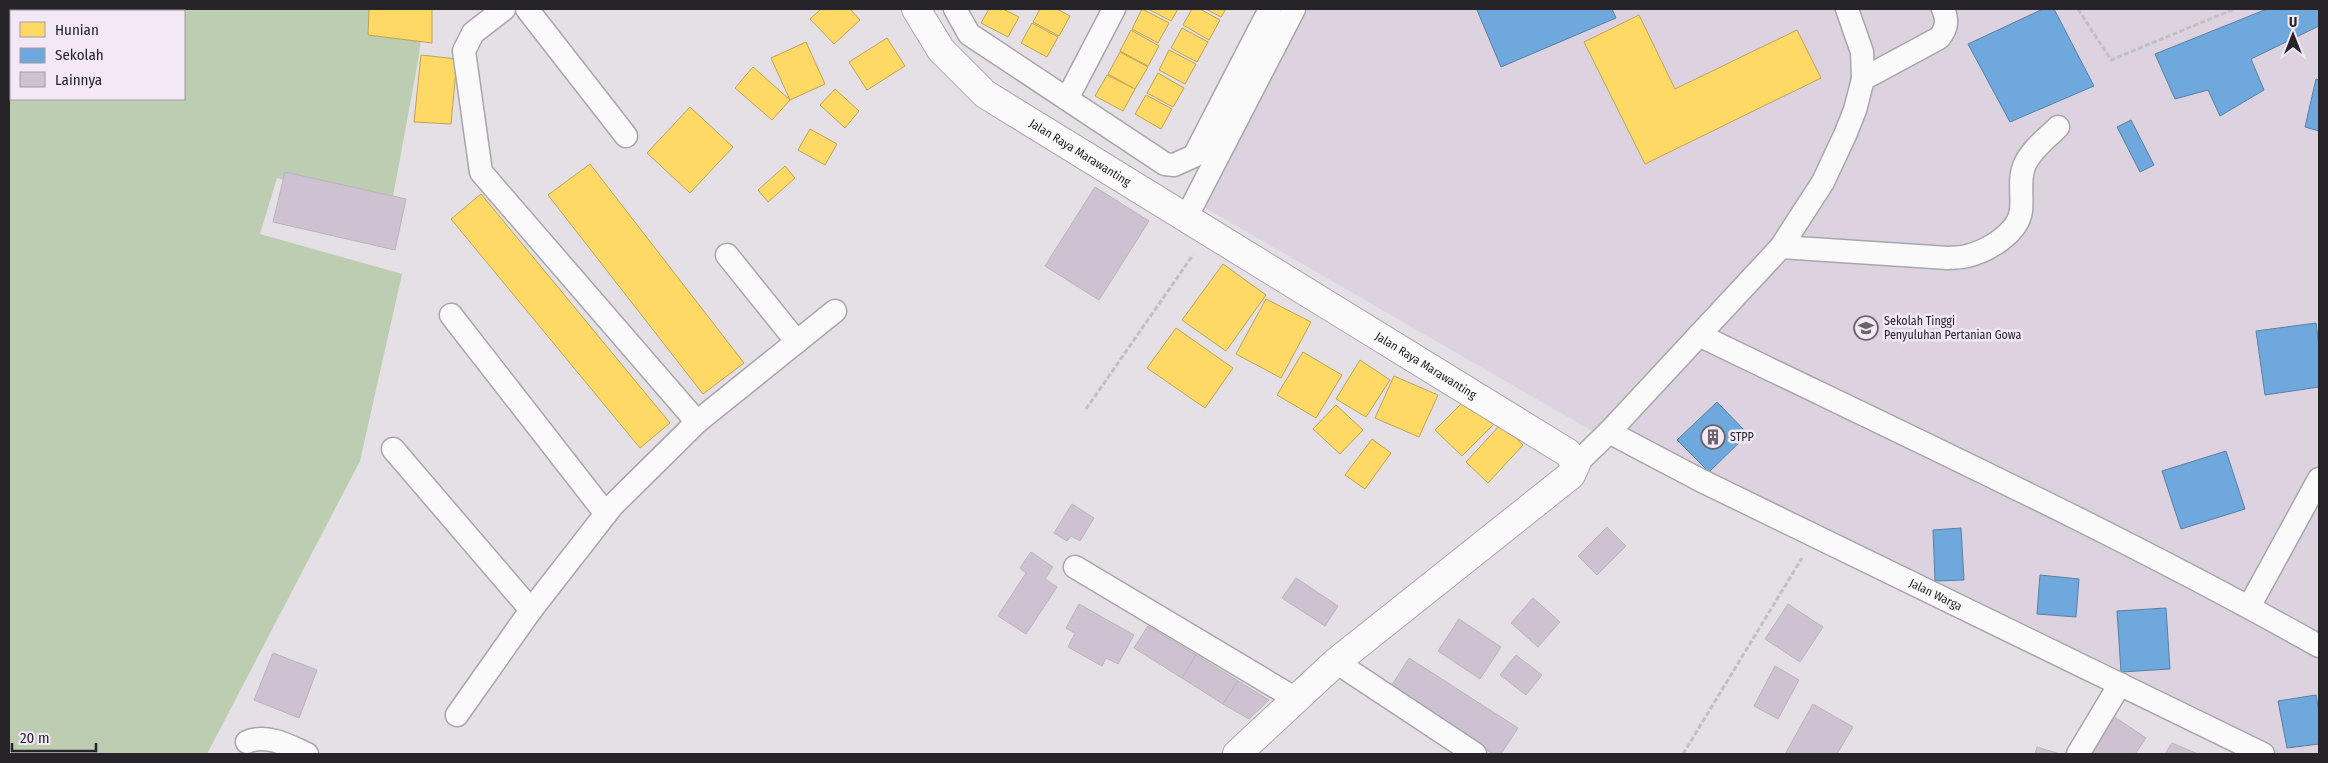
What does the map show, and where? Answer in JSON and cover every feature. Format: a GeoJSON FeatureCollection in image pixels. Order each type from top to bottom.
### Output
{"type":"FeatureCollection","features":[{"type":"Feature","properties":{"kind":"street"},"geometry":{"type":"LineString","coordinates":[[504,9],[473,33],[464,51],[481,172],[697,422]]}},
{"type":"Feature","properties":{"kind":"street"},"geometry":{"type":"LineString","coordinates":[[527,9],[626,136]]}},
{"type":"Feature","properties":{"kind":"street","name":"Jalan Raya Marawanting"},"geometry":{"type":"LineString","coordinates":[[916,9],[941,50],[985,94],[1568,453],[1576,464]]}},
{"type":"Feature","properties":{"kind":"street"},"geometry":{"type":"LineString","coordinates":[[955,9],[969,34],[1165,164],[1174,165],[1194,156],[1270,9]]}},
{"type":"Feature","properties":{"kind":"street"},"geometry":{"type":"LineString","coordinates":[[1067,99],[1114,9]]}},
{"type":"Feature","properties":{"kind":"street"},"geometry":{"type":"LineString","coordinates":[[1186,218],[1294,9]]}},
{"type":"Feature","properties":{"kind":"street"},"geometry":{"type":"LineString","coordinates":[[1237,754],[1336,662],[1571,475],[1576,464],[1609,432],[1781,247],[1823,182],[1849,126],[1863,79],[1862,52],[1847,9]]}},
{"type":"Feature","properties":{"kind":"street"},"geometry":{"type":"LineString","coordinates":[[1863,79],[1939,38],[1944,32],[1947,22],[1943,9]]}},
{"type":"Feature","properties":{"kind":"street"},"geometry":{"type":"LineString","coordinates":[[1781,247],[1948,258],[1966,257],[1981,252],[2011,231],[2019,221],[2021,211],[2021,177],[2025,164],[2036,148],[2058,127]]}},
{"type":"Feature","properties":{"kind":"street"},"geometry":{"type":"LineString","coordinates":[[727,255],[797,342]]}},
{"type":"Feature","properties":{"kind":"street"},"geometry":{"type":"LineString","coordinates":[[456,715],[531,610],[606,514],[697,422],[835,311]]}},
{"type":"Feature","properties":{"kind":"street"},"geometry":{"type":"LineString","coordinates":[[452,315],[606,514]]}},
{"type":"Feature","properties":{"kind":"street"},"geometry":{"type":"LineString","coordinates":[[1700,335],[1952,457],[2249,607],[2319,646]]}},
{"type":"Feature","properties":{"kind":"street","name":"Jalan Warga"},"geometry":{"type":"LineString","coordinates":[[1609,432],[1700,480],[2263,754]]}},
{"type":"Feature","properties":{"kind":"street"},"geometry":{"type":"LineString","coordinates":[[393,449],[531,610]]}},
{"type":"Feature","properties":{"kind":"street"},"geometry":{"type":"LineString","coordinates":[[2249,607],[2319,479]]}},
{"type":"Feature","properties":{"kind":"street"},"geometry":{"type":"LineString","coordinates":[[1074,567],[1296,699]]}},
{"type":"Feature","properties":{"kind":"street"},"geometry":{"type":"LineString","coordinates":[[1336,662],[1475,754]]}},
{"type":"Feature","properties":{"kind":"street"},"geometry":{"type":"LineString","coordinates":[[2078,754],[2120,684]]}},
{"type":"Feature","properties":{"kind":"street"},"geometry":{"type":"LineString","coordinates":[[247,742],[253,739],[279,741],[307,754]]}},
{"type":"Feature","properties":{"kind":"path"},"geometry":{"type":"LineString","coordinates":[[2078,9],[2110,60],[2234,9]]}},
{"type":"Feature","properties":{"kind":"path"},"geometry":{"type":"LineString","coordinates":[[1086,409],[1209,232]]}},
{"type":"Feature","properties":{"kind":"path"},"geometry":{"type":"LineString","coordinates":[[1683,754],[1815,536]]}},
{"type":"Feature","properties":{"kind":"shaded area","name":"Sekolah Tinggi Penyuluhan Pertanian Gowa"},"geometry":{"type":"Polygon","coordinates":[[[1302,9],[2319,9],[2319,754],[2247,754],[1630,453],[1197,203],[1302,9]]]}},
{"type":"Feature","properties":{"kind":"green space"},"geometry":{"type":"Polygon","coordinates":[[[9,9],[425,9],[418,61],[391,207],[277,178],[260,234],[402,274],[360,461],[207,754],[9,754],[9,9]]]}},
{"type":"Feature","properties":{"kind":"building: Hunian"},"geometry":{"type":"Polygon","coordinates":[[[369,9],[432,9],[432,43],[368,35],[369,9]]]}},
{"type":"Feature","properties":{"kind":"building: Hunian"},"geometry":{"type":"Polygon","coordinates":[[[821,9],[850,9],[860,20],[834,44],[810,19],[821,9]]]}},
{"type":"Feature","properties":{"kind":"building: Hunian"},"geometry":{"type":"Polygon","coordinates":[[[989,9],[1003,9],[1019,17],[1008,37],[981,23],[989,9]]]}},
{"type":"Feature","properties":{"kind":"building: Hunian"},"geometry":{"type":"Polygon","coordinates":[[[1040,9],[1057,9],[1070,16],[1059,36],[1033,22],[1040,9]]]}},
{"type":"Feature","properties":{"kind":"building: Hunian"},"geometry":{"type":"Polygon","coordinates":[[[1142,9],[1169,23],[1158,43],[1132,29],[1142,9]]]}},
{"type":"Feature","properties":{"kind":"building: Hunian"},"geometry":{"type":"Polygon","coordinates":[[[1148,9],[1178,9],[1171,21],[1148,9]]]}},
{"type":"Feature","properties":{"kind":"building: Hunian"},"geometry":{"type":"Polygon","coordinates":[[[1192,9],[1200,9],[1220,20],[1209,40],[1183,25],[1192,9]]]}},
{"type":"Feature","properties":{"kind":"building: Hunian"},"geometry":{"type":"Polygon","coordinates":[[[1206,9],[1226,9],[1221,17],[1206,9]]]}},
{"type":"Feature","properties":{"kind":"building: Hunian"},"geometry":{"type":"Polygon","coordinates":[[[1639,15],[1675,89],[1797,30],[1821,78],[1645,164],[1584,42],[1639,15]]]}},
{"type":"Feature","properties":{"kind":"building: Hunian"},"geometry":{"type":"Polygon","coordinates":[[[1032,23],[1058,37],[1047,57],[1021,43],[1032,23]]]}},
{"type":"Feature","properties":{"kind":"building: Hunian"},"geometry":{"type":"Polygon","coordinates":[[[1182,28],[1208,42],[1197,62],[1171,48],[1182,28]]]}},
{"type":"Feature","properties":{"kind":"building: Hunian"},"geometry":{"type":"Polygon","coordinates":[[[1131,30],[1159,46],[1148,66],[1120,51],[1131,30]]]}},
{"type":"Feature","properties":{"kind":"building: Hunian"},"geometry":{"type":"Polygon","coordinates":[[[887,38],[905,66],[867,90],[849,62],[887,38]]]}},
{"type":"Feature","properties":{"kind":"building: Hunian"},"geometry":{"type":"Polygon","coordinates":[[[806,42],[825,84],[790,100],[771,58],[806,42]]]}},
{"type":"Feature","properties":{"kind":"building: Hunian"},"geometry":{"type":"Polygon","coordinates":[[[1169,50],[1196,64],[1185,84],[1159,70],[1169,50]]]}},
{"type":"Feature","properties":{"kind":"building: Hunian"},"geometry":{"type":"Polygon","coordinates":[[[1120,52],[1148,67],[1135,89],[1108,74],[1120,52]]]}},
{"type":"Feature","properties":{"kind":"building: Hunian"},"geometry":{"type":"Polygon","coordinates":[[[421,55],[457,59],[451,124],[414,122],[421,55]]]}},
{"type":"Feature","properties":{"kind":"building: Hunian"},"geometry":{"type":"Polygon","coordinates":[[[753,67],[790,100],[772,120],[735,88],[753,67]]]}},
{"type":"Feature","properties":{"kind":"building: Hunian"},"geometry":{"type":"Polygon","coordinates":[[[1158,73],[1184,88],[1173,107],[1147,93],[1158,73]]]}},
{"type":"Feature","properties":{"kind":"building: Hunian"},"geometry":{"type":"Polygon","coordinates":[[[1107,75],[1135,89],[1123,111],[1095,96],[1107,75]]]}},
{"type":"Feature","properties":{"kind":"building: Hunian"},"geometry":{"type":"Polygon","coordinates":[[[835,89],[859,111],[845,128],[820,105],[835,89]]]}},
{"type":"Feature","properties":{"kind":"building: Hunian"},"geometry":{"type":"Polygon","coordinates":[[[1146,95],[1172,109],[1161,129],[1135,114],[1146,95]]]}},
{"type":"Feature","properties":{"kind":"building: Hunian"},"geometry":{"type":"Polygon","coordinates":[[[690,107],[733,147],[690,193],[647,153],[690,107]]]}},
{"type":"Feature","properties":{"kind":"building: Hunian"},"geometry":{"type":"Polygon","coordinates":[[[810,129],[837,144],[825,165],[798,150],[810,129]]]}},
{"type":"Feature","properties":{"kind":"building: Hunian"},"geometry":{"type":"Polygon","coordinates":[[[590,164],[744,363],[703,394],[548,195],[590,164]]]}},
{"type":"Feature","properties":{"kind":"building: Hunian"},"geometry":{"type":"Polygon","coordinates":[[[785,166],[795,178],[768,202],[758,190],[785,166]]]}},
{"type":"Feature","properties":{"kind":"building: Hunian"},"geometry":{"type":"Polygon","coordinates":[[[481,194],[670,423],[640,448],[451,219],[481,194]]]}},
{"type":"Feature","properties":{"kind":"building: Hunian"},"geometry":{"type":"Polygon","coordinates":[[[1223,264],[1266,295],[1226,351],[1182,320],[1223,264]]]}},
{"type":"Feature","properties":{"kind":"building: Hunian"},"geometry":{"type":"Polygon","coordinates":[[[1266,299],[1311,322],[1281,378],[1236,354],[1266,299]]]}},
{"type":"Feature","properties":{"kind":"building: Hunian"},"geometry":{"type":"Polygon","coordinates":[[[1176,328],[1233,368],[1205,408],[1147,368],[1176,328]]]}},
{"type":"Feature","properties":{"kind":"building: Hunian"},"geometry":{"type":"Polygon","coordinates":[[[1303,352],[1342,375],[1316,418],[1277,395],[1303,352]]]}},
{"type":"Feature","properties":{"kind":"building: Hunian"},"geometry":{"type":"Polygon","coordinates":[[[1360,360],[1390,380],[1366,417],[1336,399],[1360,360]]]}},
{"type":"Feature","properties":{"kind":"building: Hunian"},"geometry":{"type":"Polygon","coordinates":[[[1394,376],[1438,395],[1419,437],[1375,418],[1394,376]]]}},
{"type":"Feature","properties":{"kind":"building: Hunian"},"geometry":{"type":"Polygon","coordinates":[[[1468,397],[1495,423],[1462,456],[1435,430],[1468,397]]]}},
{"type":"Feature","properties":{"kind":"building: Hunian"},"geometry":{"type":"Polygon","coordinates":[[[1336,405],[1363,430],[1340,454],[1313,429],[1336,405]]]}},
{"type":"Feature","properties":{"kind":"building: Hunian"},"geometry":{"type":"Polygon","coordinates":[[[1501,424],[1523,445],[1488,483],[1466,462],[1501,424]]]}},
{"type":"Feature","properties":{"kind":"building: Hunian"},"geometry":{"type":"Polygon","coordinates":[[[1372,439],[1391,453],[1365,489],[1345,475],[1372,439]]]}},
{"type":"Feature","properties":{"kind":"building: Sekolah"},"geometry":{"type":"Polygon","coordinates":[[[1612,9],[1616,18],[1501,67],[1477,10],[1612,9]]]}},
{"type":"Feature","properties":{"kind":"building: Sekolah"},"geometry":{"type":"Polygon","coordinates":[[[2043,9],[2054,9],[2094,86],[2010,122],[1968,44],[2043,9]]]}},
{"type":"Feature","properties":{"kind":"building: Sekolah"},"geometry":{"type":"Polygon","coordinates":[[[2267,9],[2319,9],[2319,26],[2251,59],[2264,90],[2220,116],[2208,90],[2175,99],[2155,54],[2267,9]]]}},
{"type":"Feature","properties":{"kind":"building: Sekolah"},"geometry":{"type":"Polygon","coordinates":[[[2316,79],[2319,80],[2319,131],[2305,127],[2316,79]]]}},
{"type":"Feature","properties":{"kind":"building: Sekolah"},"geometry":{"type":"Polygon","coordinates":[[[2131,120],[2154,165],[2140,172],[2117,127],[2131,120]]]}},
{"type":"Feature","properties":{"kind":"building: Sekolah"},"geometry":{"type":"Polygon","coordinates":[[[2316,323],[2319,346],[2319,387],[2265,395],[2256,331],[2316,323]]]}},
{"type":"Feature","properties":{"kind":"building: Sekolah","name":"STPP"},"geometry":{"type":"Polygon","coordinates":[[[1717,402],[1748,434],[1709,472],[1677,440],[1717,402]]]}},
{"type":"Feature","properties":{"kind":"building: Sekolah"},"geometry":{"type":"Polygon","coordinates":[[[2226,451],[2245,509],[2181,529],[2162,471],[2226,451]]]}},
{"type":"Feature","properties":{"kind":"building: Sekolah"},"geometry":{"type":"Polygon","coordinates":[[[1961,528],[1964,580],[1935,581],[1933,530],[1961,528]]]}},
{"type":"Feature","properties":{"kind":"building: Sekolah"},"geometry":{"type":"Polygon","coordinates":[[[2040,575],[2079,579],[2076,617],[2037,614],[2040,575]]]}},
{"type":"Feature","properties":{"kind":"building: Sekolah"},"geometry":{"type":"Polygon","coordinates":[[[2166,608],[2170,669],[2121,672],[2117,611],[2166,608]]]}},
{"type":"Feature","properties":{"kind":"building: Sekolah"},"geometry":{"type":"Polygon","coordinates":[[[2316,695],[2319,711],[2319,744],[2287,748],[2278,701],[2316,695]]]}},
{"type":"Feature","properties":{"kind":"building: Lainnya"},"geometry":{"type":"Polygon","coordinates":[[[285,172],[406,199],[395,250],[273,222],[285,172]]]}},
{"type":"Feature","properties":{"kind":"building: Lainnya"},"geometry":{"type":"Polygon","coordinates":[[[1095,187],[1149,221],[1099,300],[1045,266],[1095,187]]]}},
{"type":"Feature","properties":{"kind":"building: Lainnya"},"geometry":{"type":"Polygon","coordinates":[[[1072,504],[1094,518],[1080,541],[1071,536],[1067,541],[1054,533],[1072,504]]]}},
{"type":"Feature","properties":{"kind":"building: Lainnya"},"geometry":{"type":"Polygon","coordinates":[[[1607,527],[1626,546],[1597,575],[1578,556],[1607,527]]]}},
{"type":"Feature","properties":{"kind":"building: Lainnya"},"geometry":{"type":"Polygon","coordinates":[[[1031,552],[1053,567],[1045,579],[1057,587],[1026,634],[998,616],[1026,573],[1020,568],[1031,552]]]}},
{"type":"Feature","properties":{"kind":"building: Lainnya"},"geometry":{"type":"Polygon","coordinates":[[[1296,578],[1338,606],[1325,626],[1282,598],[1296,578]]]}},
{"type":"Feature","properties":{"kind":"building: Lainnya"},"geometry":{"type":"Polygon","coordinates":[[[1533,598],[1560,622],[1538,647],[1511,623],[1533,598]]]}},
{"type":"Feature","properties":{"kind":"building: Lainnya"},"geometry":{"type":"Polygon","coordinates":[[[1079,604],[1134,635],[1118,664],[1106,658],[1102,666],[1068,647],[1075,633],[1066,628],[1079,604]]]}},
{"type":"Feature","properties":{"kind":"building: Lainnya"},"geometry":{"type":"Polygon","coordinates":[[[1788,604],[1823,627],[1800,662],[1765,639],[1788,604]]]}},
{"type":"Feature","properties":{"kind":"building: Lainnya"},"geometry":{"type":"Polygon","coordinates":[[[1459,619],[1501,647],[1480,679],[1438,651],[1459,619]]]}},
{"type":"Feature","properties":{"kind":"building: Lainnya"},"geometry":{"type":"Polygon","coordinates":[[[1148,626],[1196,655],[1182,678],[1134,648],[1148,626]]]}},
{"type":"Feature","properties":{"kind":"building: Lainnya"},"geometry":{"type":"Polygon","coordinates":[[[273,653],[317,670],[299,718],[254,700],[273,653]]]}},
{"type":"Feature","properties":{"kind":"building: Lainnya"},"geometry":{"type":"Polygon","coordinates":[[[1196,655],[1238,681],[1223,704],[1182,678],[1196,655]]]}},
{"type":"Feature","properties":{"kind":"building: Lainnya"},"geometry":{"type":"Polygon","coordinates":[[[1516,655],[1542,675],[1526,695],[1500,675],[1516,655]]]}},
{"type":"Feature","properties":{"kind":"building: Lainnya"},"geometry":{"type":"Polygon","coordinates":[[[1409,658],[1518,728],[1501,754],[1493,754],[1390,688],[1409,658]]]}},
{"type":"Feature","properties":{"kind":"building: Lainnya"},"geometry":{"type":"Polygon","coordinates":[[[1775,666],[1799,680],[1778,719],[1754,706],[1775,666]]]}},
{"type":"Feature","properties":{"kind":"building: Lainnya"},"geometry":{"type":"Polygon","coordinates":[[[1238,681],[1269,700],[1249,719],[1223,704],[1238,681]]]}},
{"type":"Feature","properties":{"kind":"building: Lainnya"},"geometry":{"type":"Polygon","coordinates":[[[1813,704],[1853,727],[1837,754],[1785,754],[1813,704]]]}},
{"type":"Feature","properties":{"kind":"building: Lainnya"},"geometry":{"type":"Polygon","coordinates":[[[2113,716],[2146,738],[2135,754],[2088,754],[2113,716]]]}},
{"type":"Feature","properties":{"kind":"building: Lainnya"},"geometry":{"type":"Polygon","coordinates":[[[2172,743],[2198,754],[2165,754],[2172,743]]]}},
{"type":"Feature","properties":{"kind":"building: Lainnya"},"geometry":{"type":"Polygon","coordinates":[[[2037,747],[2060,754],[2035,754],[2037,747]]]}},
{"type":"Feature","properties":{"kind":"place","name":"Sekolah Tinggi Penyuluhan Pertanian Gowa"},"geometry":{"type":"Point","coordinates":[1866,328]}},
{"type":"Feature","properties":{"kind":"place","name":"STPP"},"geometry":{"type":"Point","coordinates":[1713,437]}}]}
